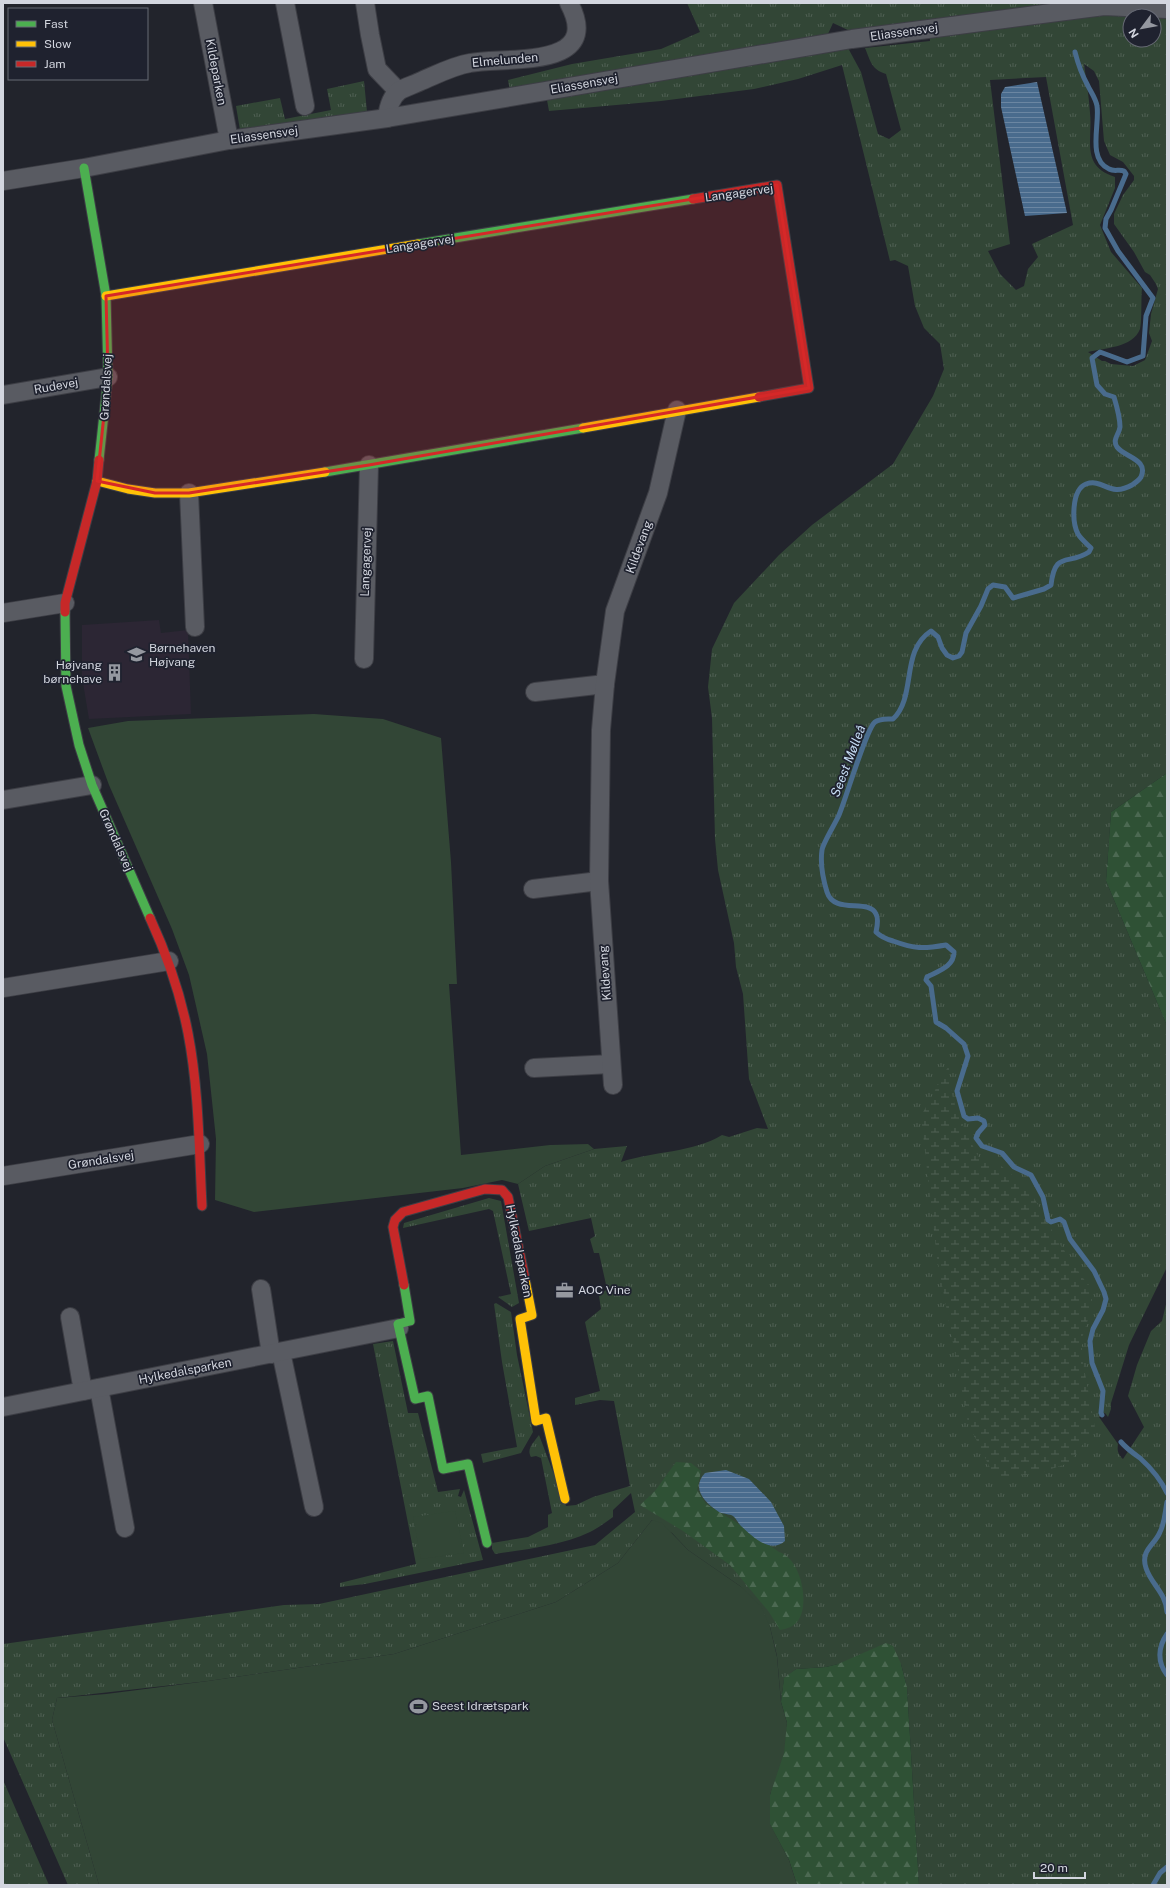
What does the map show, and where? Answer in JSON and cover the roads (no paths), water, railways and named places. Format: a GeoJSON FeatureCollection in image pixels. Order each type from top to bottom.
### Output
{"type":"FeatureCollection","features":[{"type":"Feature","properties":{"kind":"street","name":"Kildeparken"},"geometry":{"type":"LineString","coordinates":[[202,3],[229,140]]}},
{"type":"Feature","properties":{"kind":"street"},"geometry":{"type":"LineString","coordinates":[[285,3],[305,106]]}},
{"type":"Feature","properties":{"kind":"street"},"geometry":{"type":"LineString","coordinates":[[365,3],[377,69],[398,91],[389,104],[387,118]]}},
{"type":"Feature","properties":{"kind":"street","name":"Elmelunden"},"geometry":{"type":"LineString","coordinates":[[398,91],[447,70],[471,62],[529,60],[552,55],[565,48],[574,39],[576,25],[574,13],[569,3]]}},
{"type":"Feature","properties":{"kind":"street","name":"Eliassensvej"},"geometry":{"type":"LineString","coordinates":[[3,181],[84,168],[229,140],[387,118],[841,41],[1104,6],[1167,9]]}},
{"type":"Feature","properties":{"kind":"street","name":"Grøndalsvej"},"geometry":{"type":"LineString","coordinates":[[84,168],[106,296],[108,377],[97,481],[65,603],[64,644],[66,686],[79,745],[92,785],[169,961],[188,1033],[196,1088],[202,1206]]}},
{"type":"Feature","properties":{"kind":"street","name":"Langagervej"},"geometry":{"type":"LineString","coordinates":[[97,481],[128,489],[155,493],[189,493],[369,465],[808,388],[778,185],[106,296]]}},
{"type":"Feature","properties":{"kind":"street","name":"Rudevej"},"geometry":{"type":"LineString","coordinates":[[3,395],[108,377]]}},
{"type":"Feature","properties":{"kind":"street","name":"Kildevang"},"geometry":{"type":"LineString","coordinates":[[612,1085],[599,881],[601,730],[605,684],[615,611],[658,493],[677,410]]}},
{"type":"Feature","properties":{"kind":"street","name":"Langagervej"},"geometry":{"type":"LineString","coordinates":[[364,659],[369,465]]}},
{"type":"Feature","properties":{"kind":"street"},"geometry":{"type":"LineString","coordinates":[[189,493],[195,627]]}},
{"type":"Feature","properties":{"kind":"street"},"geometry":{"type":"LineString","coordinates":[[3,613],[65,603]]}},
{"type":"Feature","properties":{"kind":"street"},"geometry":{"type":"LineString","coordinates":[[535,692],[605,684]]}},
{"type":"Feature","properties":{"kind":"street"},"geometry":{"type":"LineString","coordinates":[[3,800],[92,785]]}},
{"type":"Feature","properties":{"kind":"street"},"geometry":{"type":"LineString","coordinates":[[533,889],[599,881]]}},
{"type":"Feature","properties":{"kind":"street"},"geometry":{"type":"LineString","coordinates":[[3,988],[169,961]]}},
{"type":"Feature","properties":{"kind":"street"},"geometry":{"type":"LineString","coordinates":[[534,1068],[611,1064]]}},
{"type":"Feature","properties":{"kind":"street","name":"Grøndalsvej"},"geometry":{"type":"LineString","coordinates":[[3,1176],[200,1144]]}},
{"type":"Feature","properties":{"kind":"street","name":"Hylkedalsparken"},"geometry":{"type":"LineString","coordinates":[[3,1407],[399,1328],[398,1324],[410,1321],[393,1227],[395,1220],[403,1212],[414,1208],[485,1189],[502,1190],[508,1197],[511,1205],[532,1315],[520,1319],[536,1421],[546,1418],[565,1499]]}},
{"type":"Feature","properties":{"kind":"street"},"geometry":{"type":"LineString","coordinates":[[260,1289],[314,1507]]}},
{"type":"Feature","properties":{"kind":"street"},"geometry":{"type":"LineString","coordinates":[[70,1317],[91,1390],[125,1528]]}},
{"type":"Feature","properties":{"kind":"street"},"geometry":{"type":"LineString","coordinates":[[399,1328],[415,1399],[428,1396],[443,1469],[468,1464],[487,1543]]}},
{"type":"Feature","properties":{"kind":"water"},"geometry":{"type":"Polygon","coordinates":[[[1037,82],[1067,213],[1025,216],[1001,107],[1001,94],[1005,87],[1037,82]]]}},
{"type":"Feature","properties":{"kind":"water"},"geometry":{"type":"Polygon","coordinates":[[[726,1470],[749,1479],[771,1502],[784,1526],[785,1541],[779,1545],[773,1546],[756,1539],[740,1525],[733,1516],[719,1512],[704,1499],[699,1489],[699,1484],[705,1473],[726,1470]]]}},
{"type":"Feature","properties":{"kind":"waterway","name":"Seest Mølleå"},"geometry":{"type":"LineString","coordinates":[[1075,52],[1082,74],[1095,98],[1097,113],[1096,149],[1098,157],[1102,164],[1109,169],[1124,171],[1126,174],[1106,219],[1105,228],[1118,251],[1153,298],[1146,316],[1143,356],[1127,362],[1100,352],[1092,358],[1097,385],[1105,394],[1114,397],[1116,404],[1120,427],[1115,439],[1117,447],[1139,462],[1143,471],[1138,480],[1132,485],[1124,488],[1112,489],[1098,483],[1086,484],[1081,487],[1075,500],[1074,515],[1078,534],[1091,548],[1089,552],[1082,556],[1059,563],[1053,574],[1051,585],[1044,589],[1013,598],[1005,587],[993,585],[988,589],[981,606],[966,633],[962,652],[959,656],[953,658],[947,655],[942,648],[938,637],[931,631],[921,640],[915,650],[905,698],[900,709],[893,719],[881,719],[875,722],[871,727],[839,815],[823,847],[821,861],[824,882],[831,899],[844,905],[872,909],[876,914],[878,923],[876,932],[884,938],[913,947],[925,948],[946,945],[954,952],[948,965],[927,977],[926,980],[931,986],[936,1022],[946,1028],[964,1044],[968,1056],[957,1091],[964,1116],[968,1119],[978,1118],[984,1121],[985,1125],[978,1133],[976,1138],[982,1146],[1002,1153],[1014,1167],[1031,1175],[1043,1197],[1048,1220],[1051,1222],[1060,1219],[1064,1222],[1070,1239],[1094,1271],[1104,1292],[1106,1299],[1103,1310],[1093,1329],[1090,1341],[1092,1363],[1103,1391],[1102,1415]]}},
{"type":"Feature","properties":{"kind":"waterway","name":"Seest Mølleå"},"geometry":{"type":"LineString","coordinates":[[1121,1442],[1152,1470],[1162,1483],[1167,1493]]}},
{"type":"Feature","properties":{"kind":"waterway","name":"Seest Mølleå"},"geometry":{"type":"LineString","coordinates":[[1167,1502],[1162,1528],[1158,1537],[1146,1552],[1145,1557],[1148,1574],[1164,1599],[1167,1612]]}},
{"type":"Feature","properties":{"kind":"waterway","name":"Seest Mølleå"},"geometry":{"type":"LineString","coordinates":[[1167,1634],[1160,1649],[1160,1660],[1167,1675]]}},
{"type":"Feature","properties":{"kind":"waterway","name":"Seest Mølleå"},"geometry":{"type":"LineString","coordinates":[[1153,1885],[1160,1873],[1167,1867]]}},
{"type":"Feature","properties":{"kind":"place","name":"Børnehaven Højvang"},"geometry":{"type":"Point","coordinates":[136,655]}},
{"type":"Feature","properties":{"kind":"place","name":"Højvang børnehave"},"geometry":{"type":"Point","coordinates":[115,672]}},
{"type":"Feature","properties":{"kind":"place","name":"AOC Vine"},"geometry":{"type":"Point","coordinates":[565,1290]}},
{"type":"Feature","properties":{"kind":"place","name":"Seest Idrætspark"},"geometry":{"type":"Point","coordinates":[419,1706]}}]}
